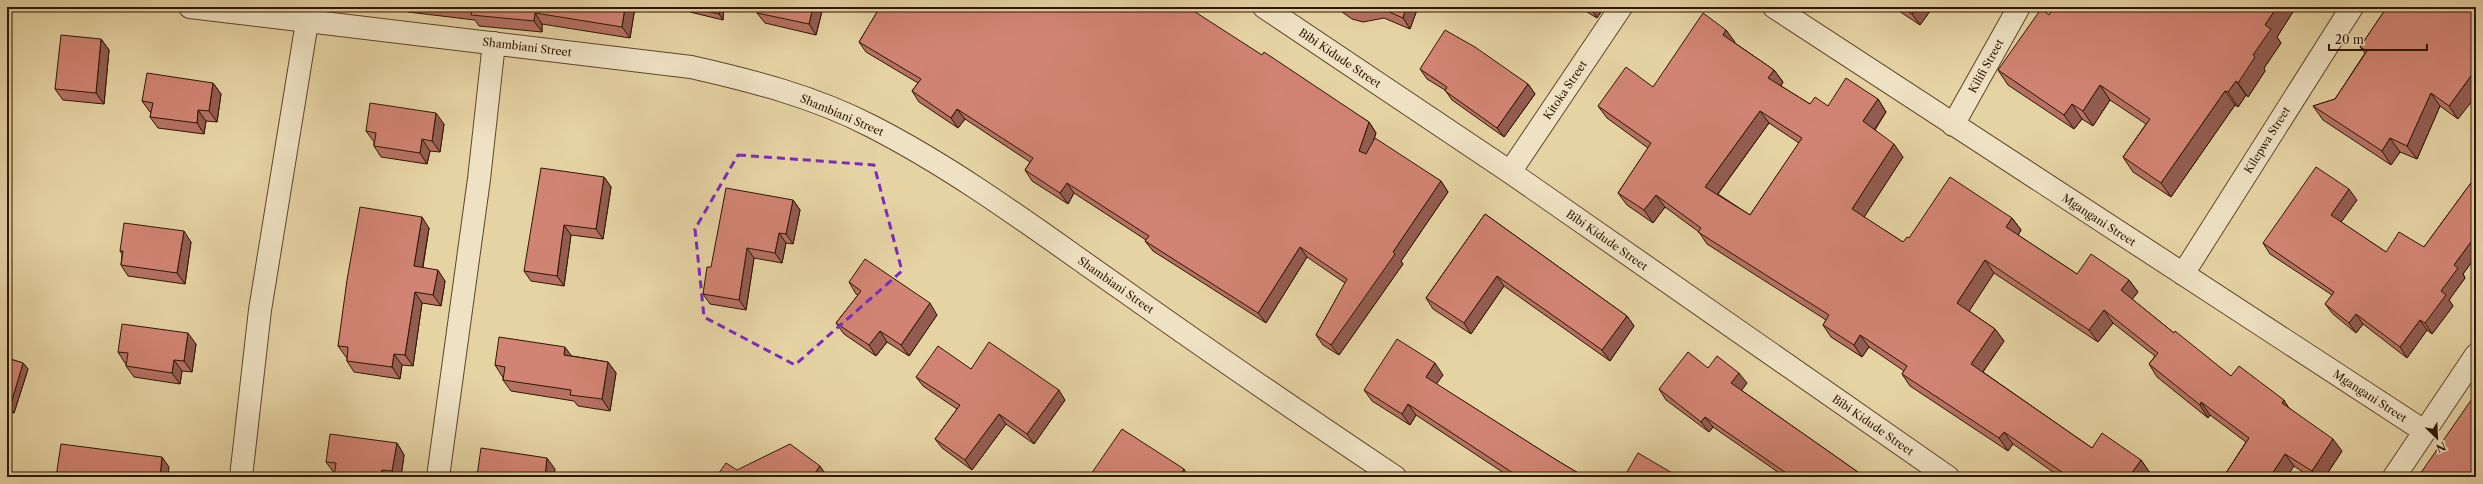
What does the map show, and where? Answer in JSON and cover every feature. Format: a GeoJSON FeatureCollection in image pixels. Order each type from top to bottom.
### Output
{"type":"FeatureCollection","features":[{"type":"Feature","properties":{"kind":"street","name":"Shambiani Street"},"geometry":{"type":"LineString","coordinates":[[190,7],[691,67],[752,81],[801,96],[870,125],[987,193],[1188,336],[1395,477]]}},
{"type":"Feature","properties":{"kind":"street","name":"Kitoka Street"},"geometry":{"type":"LineString","coordinates":[[1510,172],[1621,7]]}},
{"type":"Feature","properties":{"kind":"street","name":"Mgangani Street"},"geometry":{"type":"LineString","coordinates":[[1774,7],[2424,432]]}},
{"type":"Feature","properties":{"kind":"street","name":"Kilifi Street"},"geometry":{"type":"LineString","coordinates":[[1953,125],[2019,7]]}},
{"type":"Feature","properties":{"kind":"street","name":"Kilepwa Street"},"geometry":{"type":"LineString","coordinates":[[2182,274],[2352,7]]}},
{"type":"Feature","properties":{"kind":"street","name":"Bibi Kidude Street"},"geometry":{"type":"LineString","coordinates":[[1267,8],[1510,172],[1948,477]]}},
{"type":"Feature","properties":{"kind":"street"},"geometry":{"type":"LineString","coordinates":[[241,477],[260,310],[307,22]]}},
{"type":"Feature","properties":{"kind":"street"},"geometry":{"type":"LineString","coordinates":[[438,477],[479,179],[494,43]]}},
{"type":"Feature","properties":{"kind":"street"},"geometry":{"type":"LineString","coordinates":[[2394,477],[2476,355]]}},
{"type":"Feature","properties":{"kind":"highlighted area"},"geometry":{"type":"Polygon","coordinates":[[[738,155],[874,165],[902,271],[795,365],[704,317],[695,229],[738,155]]]}},
{"type":"Feature","properties":{"kind":"building"},"geometry":{"type":"Polygon","coordinates":[[[449,7],[625,7],[622,27],[535,13],[534,21],[471,15],[472,10],[449,7]]]}},
{"type":"Feature","properties":{"kind":"building"},"geometry":{"type":"Polygon","coordinates":[[[690,7],[719,7],[719,14],[690,7]]]}},
{"type":"Feature","properties":{"kind":"building"},"geometry":{"type":"Polygon","coordinates":[[[759,7],[813,7],[809,24],[757,13],[759,7]]]}},
{"type":"Feature","properties":{"kind":"building"},"geometry":{"type":"Polygon","coordinates":[[[880,7],[1183,7],[1187,10],[1189,8],[1262,55],[1264,52],[1369,122],[1359,151],[1366,154],[1375,138],[1441,181],[1393,252],[1395,254],[1331,345],[1316,335],[1347,279],[1300,247],[1258,313],[1145,241],[1149,236],[1067,183],[1060,193],[1025,170],[1033,158],[957,109],[951,118],[912,91],[921,79],[859,42],[880,7]]]}},
{"type":"Feature","properties":{"kind":"building"},"geometry":{"type":"Polygon","coordinates":[[[1343,7],[1374,7],[1356,10],[1343,7]]]}},
{"type":"Feature","properties":{"kind":"building"},"geometry":{"type":"Polygon","coordinates":[[[1378,7],[1406,7],[1403,18],[1378,7]]]}},
{"type":"Feature","properties":{"kind":"building"},"geometry":{"type":"Polygon","coordinates":[[[1901,7],[1917,7],[1912,14],[1901,7]]]}},
{"type":"Feature","properties":{"kind":"building"},"geometry":{"type":"Polygon","coordinates":[[[2054,7],[2277,7],[2265,25],[2271,29],[2253,55],[2255,57],[2238,83],[2236,81],[2228,92],[2225,91],[2161,183],[2123,157],[2150,119],[2100,85],[2083,111],[2072,104],[2064,115],[1998,70],[2041,9],[2049,15],[2054,7]]]}},
{"type":"Feature","properties":{"kind":"building"},"geometry":{"type":"Polygon","coordinates":[[[2387,7],[2476,7],[2476,69],[2449,106],[2431,93],[2407,146],[2390,138],[2382,151],[2313,106],[2335,99],[2367,51],[2360,47],[2387,7]]]}},
{"type":"Feature","properties":{"kind":"building"},"geometry":{"type":"Polygon","coordinates":[[[1703,13],[1726,30],[1723,35],[1774,70],[1768,78],[1810,104],[1815,97],[1828,106],[1846,78],[1878,99],[1863,121],[1894,144],[1852,209],[1903,242],[1907,237],[1909,238],[1950,177],[2012,218],[2006,227],[2077,274],[2091,254],[2129,280],[2121,290],[2174,333],[2175,331],[2231,376],[2239,366],[2284,400],[2282,403],[2333,439],[2312,471],[2285,454],[2270,477],[2229,477],[2230,476],[2226,473],[2249,438],[2201,402],[2200,405],[2149,364],[2158,353],[2104,310],[2089,330],[1985,260],[1957,303],[1995,329],[1971,364],[2092,448],[2102,433],[2141,460],[2129,477],[2069,477],[2004,432],[1999,438],[1902,374],[1907,366],[1860,335],[1854,345],[1823,325],[1829,315],[1698,232],[1701,228],[1656,195],[1644,210],[1618,193],[1651,143],[1598,106],[1626,67],[1653,87],[1703,13]],[[1760,111],[1705,187],[1750,215],[1802,138],[1760,111]]]}},
{"type":"Feature","properties":{"kind":"building"},"geometry":{"type":"Polygon","coordinates":[[[1445,30],[1475,47],[1528,84],[1497,128],[1445,91],[1447,87],[1420,69],[1445,30]]]}},
{"type":"Feature","properties":{"kind":"building"},"geometry":{"type":"Polygon","coordinates":[[[61,35],[101,39],[96,93],[55,89],[61,35]]]}},
{"type":"Feature","properties":{"kind":"building"},"geometry":{"type":"Polygon","coordinates":[[[147,73],[213,83],[209,111],[198,110],[197,123],[150,117],[153,103],[142,101],[147,73]]]}},
{"type":"Feature","properties":{"kind":"building"},"geometry":{"type":"Polygon","coordinates":[[[370,103],[436,113],[432,141],[422,139],[420,153],[374,146],[376,133],[366,131],[370,103]]]}},
{"type":"Feature","properties":{"kind":"building"},"geometry":{"type":"Polygon","coordinates":[[[2316,167],[2349,189],[2331,215],[2386,252],[2399,232],[2424,247],[2476,176],[2476,235],[2454,265],[2458,268],[2441,291],[2446,295],[2425,323],[2420,320],[2400,347],[2356,314],[2349,323],[2325,304],[2334,292],[2263,243],[2316,167]]]}},
{"type":"Feature","properties":{"kind":"building"},"geometry":{"type":"Polygon","coordinates":[[[541,168],[604,177],[596,229],[564,225],[557,276],[524,271],[541,168]]]}},
{"type":"Feature","properties":{"kind":"building"},"geometry":{"type":"Polygon","coordinates":[[[726,188],[793,200],[786,234],[779,233],[775,253],[747,248],[739,300],[703,294],[707,267],[711,267],[726,188]]]}},
{"type":"Feature","properties":{"kind":"building"},"geometry":{"type":"Polygon","coordinates":[[[360,207],[422,217],[414,266],[438,270],[433,295],[415,292],[405,355],[394,354],[392,367],[347,361],[348,347],[338,346],[347,280],[360,207]]]}},
{"type":"Feature","properties":{"kind":"building"},"geometry":{"type":"Polygon","coordinates":[[[1485,214],[1627,316],[1602,350],[1497,276],[1464,323],[1426,298],[1485,214]]]}},
{"type":"Feature","properties":{"kind":"building"},"geometry":{"type":"Polygon","coordinates":[[[124,223],[184,231],[177,273],[121,265],[123,251],[120,251],[124,223]]]}},
{"type":"Feature","properties":{"kind":"building"},"geometry":{"type":"Polygon","coordinates":[[[865,259],[930,303],[901,345],[880,331],[869,345],[836,323],[861,291],[849,282],[865,259]]]}},
{"type":"Feature","properties":{"kind":"building"},"geometry":{"type":"Polygon","coordinates":[[[122,324],[188,333],[184,361],[174,360],[172,373],[126,366],[128,353],[118,352],[122,324]]]}},
{"type":"Feature","properties":{"kind":"building"},"geometry":{"type":"Polygon","coordinates":[[[499,337],[565,347],[564,355],[608,362],[602,399],[570,395],[571,390],[503,380],[505,367],[495,365],[499,337]]]}},
{"type":"Feature","properties":{"kind":"building"},"geometry":{"type":"Polygon","coordinates":[[[1397,339],[1435,363],[1426,377],[1585,477],[1519,477],[1408,404],[1402,414],[1364,390],[1397,339]]]}},
{"type":"Feature","properties":{"kind":"building"},"geometry":{"type":"Polygon","coordinates":[[[989,342],[1059,390],[1027,434],[999,414],[965,460],[935,439],[960,405],[916,377],[938,346],[971,369],[989,342]]]}},
{"type":"Feature","properties":{"kind":"building"},"geometry":{"type":"Polygon","coordinates":[[[1688,352],[1708,368],[1717,356],[1739,373],[1731,383],[1865,477],[1792,477],[1705,417],[1701,422],[1659,389],[1688,352]]]}},
{"type":"Feature","properties":{"kind":"building"},"geometry":{"type":"Polygon","coordinates":[[[7,358],[23,363],[10,407],[7,407],[7,358]]]}},
{"type":"Feature","properties":{"kind":"building"},"geometry":{"type":"Polygon","coordinates":[[[2476,393],[2476,477],[2418,477],[2476,393]]]}},
{"type":"Feature","properties":{"kind":"building"},"geometry":{"type":"Polygon","coordinates":[[[1122,429],[1184,469],[1179,477],[1089,477],[1122,429]]]}},
{"type":"Feature","properties":{"kind":"building"},"geometry":{"type":"Polygon","coordinates":[[[330,434],[397,443],[392,471],[382,470],[381,477],[334,477],[336,463],[326,462],[330,434]]]}},
{"type":"Feature","properties":{"kind":"building"},"geometry":{"type":"Polygon","coordinates":[[[61,444],[162,457],[160,477],[56,477],[61,444]]]}},
{"type":"Feature","properties":{"kind":"building"},"geometry":{"type":"Polygon","coordinates":[[[790,444],[820,466],[812,477],[716,477],[726,463],[737,470],[790,444]]]}},
{"type":"Feature","properties":{"kind":"building"},"geometry":{"type":"Polygon","coordinates":[[[481,448],[547,458],[545,477],[477,476],[481,448]]]}},
{"type":"Feature","properties":{"kind":"building"},"geometry":{"type":"Polygon","coordinates":[[[1638,453],[1679,477],[1624,477],[1638,453]]]}}]}
